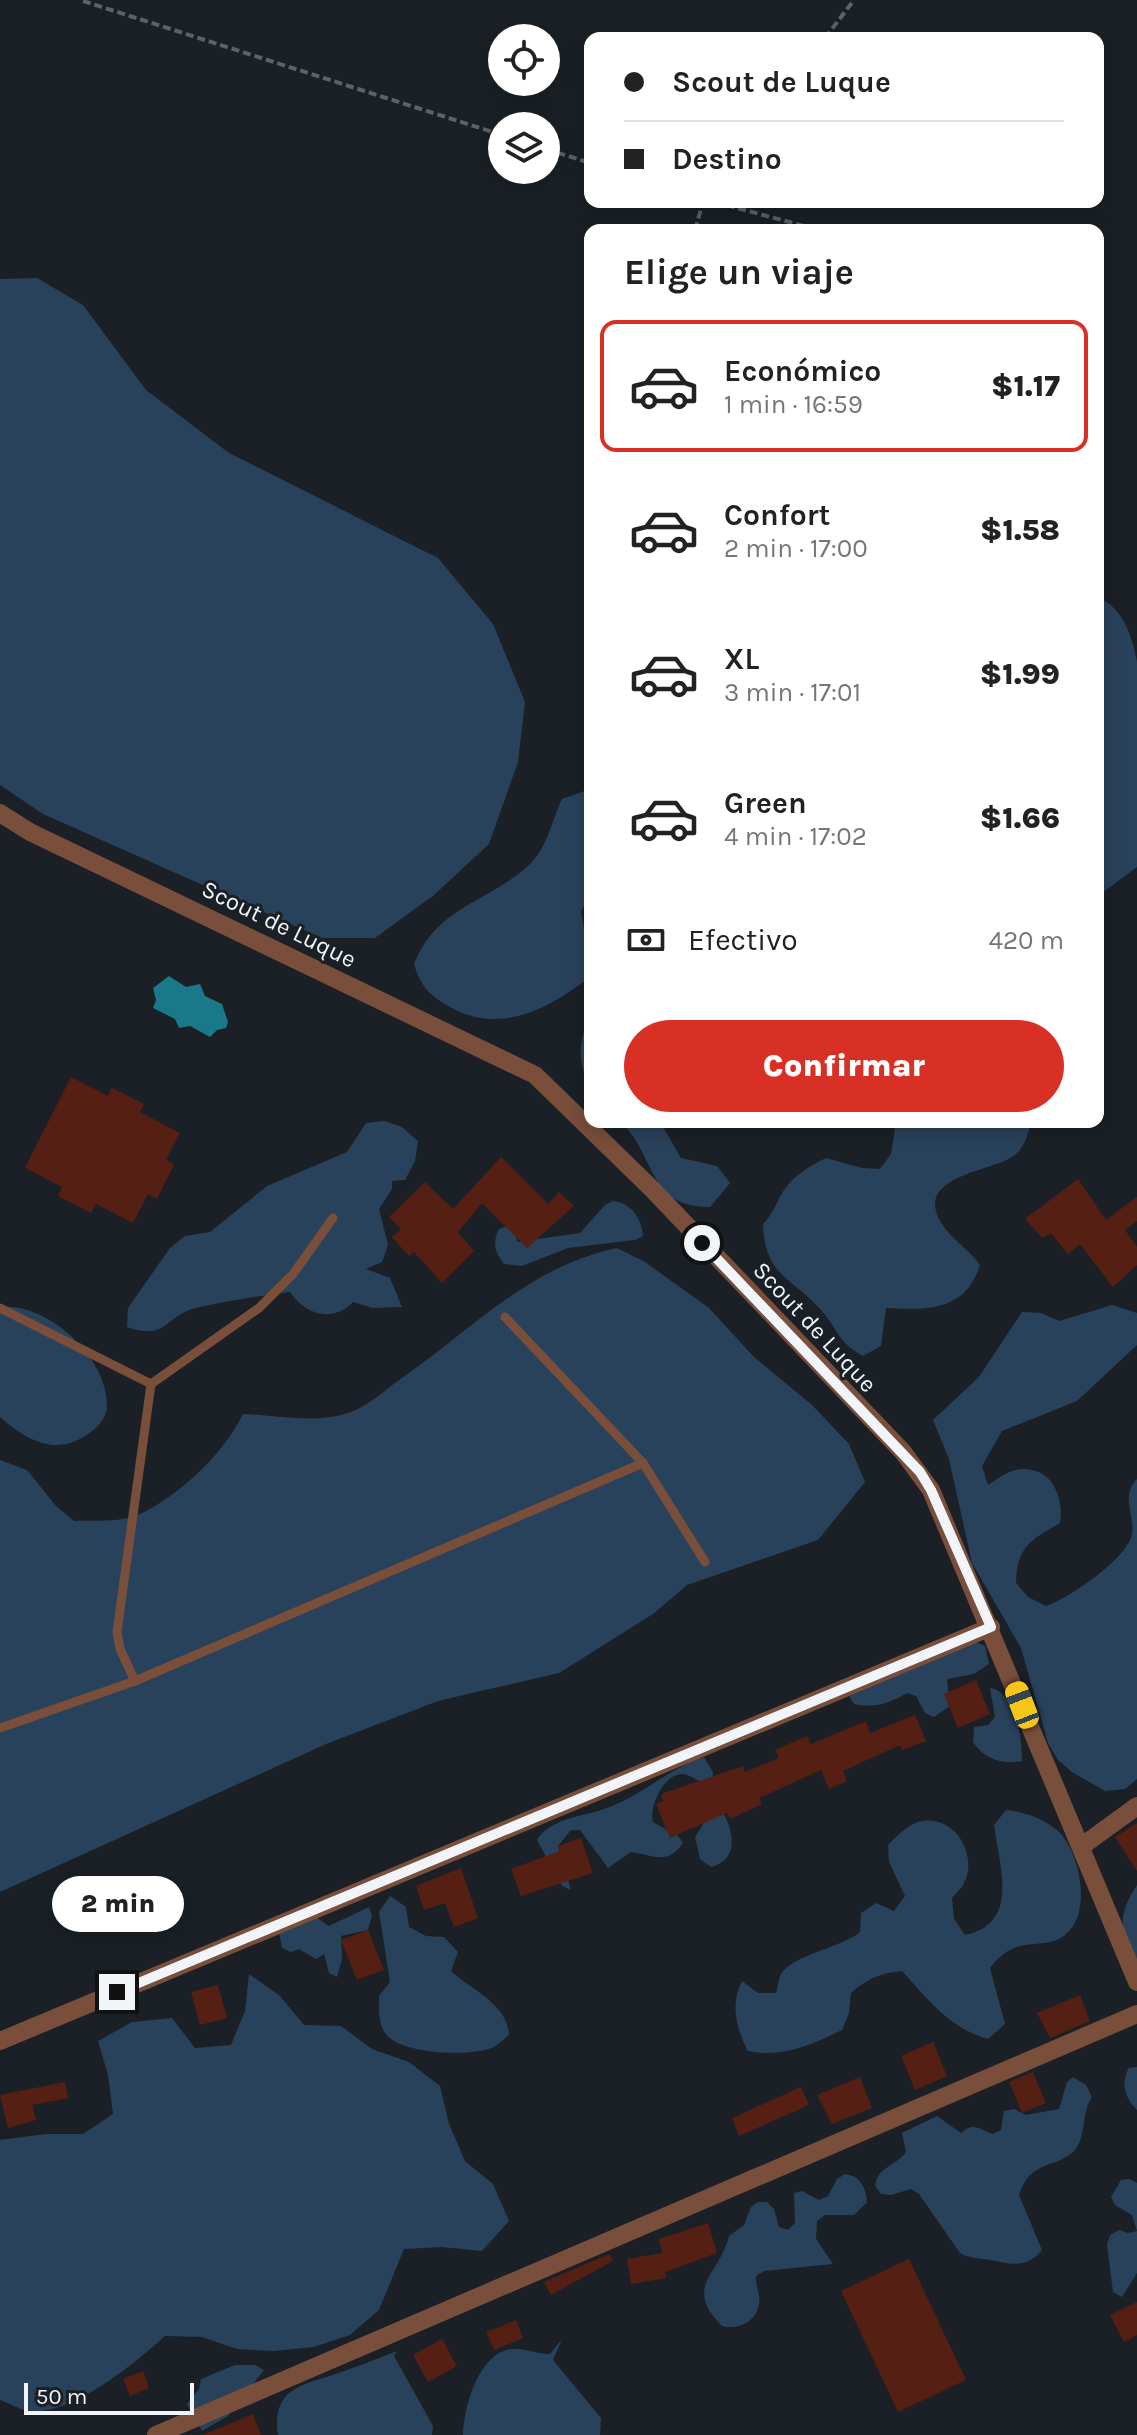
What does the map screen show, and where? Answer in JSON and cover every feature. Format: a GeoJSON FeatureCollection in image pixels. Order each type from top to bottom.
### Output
{"type":"FeatureCollection","features":[{"type":"Feature","properties":{"kind":"street","name":"Scout de Luque"},"geometry":{"type":"LineString","coordinates":[[0,813],[30,832],[535,1075],[584,1123]]}},
{"type":"Feature","properties":{"kind":"street","name":"Scout de Luque"},"geometry":{"type":"LineString","coordinates":[[589,1128],[652,1189],[920,1472],[931,1490],[991,1627],[1137,1982]]}},
{"type":"Feature","properties":{"kind":"street"},"geometry":{"type":"LineString","coordinates":[[0,2041],[991,1627]]}},
{"type":"Feature","properties":{"kind":"street"},"geometry":{"type":"LineString","coordinates":[[1082,1846],[1137,1806]]}},
{"type":"Feature","properties":{"kind":"street"},"geometry":{"type":"LineString","coordinates":[[156,2435],[1137,2014]]}},
{"type":"Feature","properties":{"kind":"lane"},"geometry":{"type":"LineString","coordinates":[[135,1681],[120,1649],[117,1632],[151,1384],[259,1308],[293,1274],[333,1218]]}},
{"type":"Feature","properties":{"kind":"lane"},"geometry":{"type":"LineString","coordinates":[[0,1308],[151,1384]]}},
{"type":"Feature","properties":{"kind":"lane"},"geometry":{"type":"LineString","coordinates":[[505,1317],[643,1463],[705,1562]]}},
{"type":"Feature","properties":{"kind":"lane"},"geometry":{"type":"LineString","coordinates":[[0,1728],[135,1681],[643,1463]]}},
{"type":"Feature","properties":{"kind":"path"},"geometry":{"type":"LineString","coordinates":[[830,32],[854,0]]}},
{"type":"Feature","properties":{"kind":"path"},"geometry":{"type":"LineString","coordinates":[[83,1],[488,131]]}},
{"type":"Feature","properties":{"kind":"path"},"geometry":{"type":"LineString","coordinates":[[560,153],[584,161]]}},
{"type":"Feature","properties":{"kind":"path"},"geometry":{"type":"LineString","coordinates":[[737,208],[797,224]]}},
{"type":"Feature","properties":{"kind":"shaded area"},"geometry":{"type":"Polygon","coordinates":[[[37,278],[83,305],[146,390],[229,453],[438,558],[493,624],[525,702],[518,762],[489,844],[434,895],[375,938],[322,938],[43,814],[0,785],[0,279],[37,278]]]}},
{"type":"Feature","properties":{"kind":"shaded area"},"geometry":{"type":"Polygon","coordinates":[[[1104,600],[1120,616],[1129,633],[1137,662],[1137,867],[1104,892],[1104,600]]]}},
{"type":"Feature","properties":{"kind":"shaded area"},"geometry":{"type":"Polygon","coordinates":[[[584,791],[584,906],[581,911],[584,981],[538,1009],[503,1019],[485,1019],[448,1006],[426,989],[419,978],[414,964],[424,945],[450,917],[529,865],[545,842],[562,799],[584,791]]]}},
{"type":"Feature","properties":{"kind":"shaded area"},"geometry":{"type":"Polygon","coordinates":[[[169,976],[186,987],[200,984],[205,996],[222,1004],[228,1022],[226,1028],[217,1030],[210,1037],[190,1026],[179,1028],[175,1019],[153,1008],[156,1000],[153,988],[169,976]]]}},
{"type":"Feature","properties":{"kind":"shaded area"},"geometry":{"type":"Polygon","coordinates":[[[584,1033],[584,1072],[581,1060],[584,1033]]]}},
{"type":"Feature","properties":{"kind":"shaded area"},"geometry":{"type":"Polygon","coordinates":[[[384,1121],[402,1127],[418,1141],[415,1161],[405,1180],[392,1181],[392,1189],[379,1209],[388,1245],[382,1262],[366,1269],[390,1278],[402,1307],[373,1308],[353,1302],[337,1313],[320,1314],[303,1306],[290,1292],[196,1308],[151,1331],[127,1327],[128,1308],[170,1248],[185,1236],[210,1232],[267,1186],[347,1152],[366,1123],[384,1121]]]}},
{"type":"Feature","properties":{"kind":"shaded area"},"geometry":{"type":"Polygon","coordinates":[[[626,1128],[664,1128],[681,1158],[717,1166],[730,1183],[710,1207],[690,1205],[675,1199],[655,1178],[626,1128]]]}},
{"type":"Feature","properties":{"kind":"shaded area"},"geometry":{"type":"Polygon","coordinates":[[[895,1128],[1029,1128],[1026,1140],[1015,1155],[959,1178],[946,1185],[937,1195],[935,1208],[942,1224],[980,1265],[965,1292],[954,1300],[930,1308],[886,1308],[881,1346],[863,1356],[848,1346],[821,1310],[775,1266],[765,1242],[763,1224],[793,1180],[826,1158],[862,1168],[880,1169],[891,1154],[895,1128]]]}},
{"type":"Feature","properties":{"kind":"shaded area"},"geometry":{"type":"Polygon","coordinates":[[[613,1201],[634,1212],[643,1236],[635,1240],[568,1248],[522,1266],[504,1264],[498,1255],[495,1243],[499,1229],[507,1226],[516,1232],[517,1242],[580,1233],[605,1205],[613,1201]]]}},
{"type":"Feature","properties":{"kind":"shaded area"},"geometry":{"type":"Polygon","coordinates":[[[617,1248],[645,1262],[709,1308],[753,1356],[812,1405],[849,1444],[865,1482],[818,1540],[687,1585],[653,1614],[559,1673],[438,1701],[326,1744],[0,1892],[0,1460],[27,1470],[56,1506],[74,1521],[118,1520],[135,1516],[172,1495],[200,1471],[225,1443],[243,1414],[310,1419],[351,1412],[377,1397],[529,1284],[585,1257],[617,1248]]]}},
{"type":"Feature","properties":{"kind":"shaded area"},"geometry":{"type":"Polygon","coordinates":[[[1112,1305],[1137,1313],[1137,1345],[1077,1401],[1002,1431],[982,1466],[988,1485],[1009,1472],[1022,1469],[1042,1474],[1054,1486],[1060,1504],[1060,1523],[1041,1534],[1023,1552],[1016,1583],[1028,1597],[1046,1606],[1096,1576],[1128,1544],[1132,1534],[1129,1492],[1137,1479],[1137,1779],[1125,1789],[1105,1791],[1072,1772],[1058,1760],[1048,1743],[1021,1648],[972,1563],[949,1459],[933,1420],[979,1377],[1022,1312],[1041,1313],[1059,1321],[1112,1305]]]}},
{"type":"Feature","properties":{"kind":"shaded area"},"geometry":{"type":"Polygon","coordinates":[[[0,1307],[37,1313],[72,1336],[86,1352],[105,1387],[107,1406],[102,1420],[92,1431],[68,1444],[44,1444],[22,1434],[0,1417],[0,1307]]]}},
{"type":"Feature","properties":{"kind":"shaded area"},"geometry":{"type":"Polygon","coordinates":[[[976,1642],[985,1646],[989,1664],[974,1674],[947,1679],[950,1706],[934,1717],[925,1713],[916,1696],[907,1693],[875,1705],[854,1704],[849,1696],[976,1642]]]}},
{"type":"Feature","properties":{"kind":"shaded area"},"geometry":{"type":"Polygon","coordinates":[[[990,1688],[999,1691],[1012,1707],[1019,1730],[1022,1761],[994,1759],[973,1742],[974,1727],[988,1725],[995,1717],[990,1688]]]}},
{"type":"Feature","properties":{"kind":"shaded area"},"geometry":{"type":"Polygon","coordinates":[[[704,1757],[713,1772],[712,1782],[701,1782],[680,1774],[666,1782],[653,1807],[653,1822],[678,1836],[683,1843],[677,1850],[666,1857],[631,1852],[608,1868],[580,1830],[571,1830],[558,1846],[571,1890],[562,1886],[537,1840],[543,1833],[567,1819],[617,1804],[678,1768],[704,1757]]]}},
{"type":"Feature","properties":{"kind":"shaded area"},"geometry":{"type":"Polygon","coordinates":[[[721,1809],[729,1825],[731,1850],[721,1863],[711,1867],[700,1859],[695,1837],[708,1817],[721,1809]]]}},
{"type":"Feature","properties":{"kind":"shaded area"},"geometry":{"type":"Polygon","coordinates":[[[1006,1810],[1034,1816],[1058,1831],[1077,1865],[1081,1893],[1080,1907],[1070,1930],[1052,1941],[1012,1949],[990,1968],[1005,2024],[988,2039],[962,2028],[930,2002],[902,1971],[874,1978],[851,1993],[849,2013],[842,2030],[785,2051],[748,2051],[740,2034],[735,2008],[742,1981],[758,1993],[776,1993],[780,1976],[787,1967],[860,1932],[861,1913],[876,1903],[894,1911],[905,1896],[889,1862],[888,1845],[914,1824],[942,1823],[952,1829],[965,1848],[968,1872],[963,1885],[952,1898],[954,1919],[965,1935],[983,1928],[994,1918],[1000,1905],[1002,1874],[994,1825],[1006,1810]]]}},
{"type":"Feature","properties":{"kind":"shaded area"},"geometry":{"type":"Polygon","coordinates":[[[1137,1885],[1137,1964],[1124,1933],[1123,1916],[1137,1885]]]}},
{"type":"Feature","properties":{"kind":"shaded area"},"geometry":{"type":"Polygon","coordinates":[[[390,1896],[406,1907],[409,1927],[426,1936],[444,1937],[458,1952],[451,1971],[487,1998],[502,2014],[509,2035],[496,2046],[470,2052],[437,2052],[405,2046],[385,2033],[380,2020],[379,1996],[390,1982],[379,1912],[390,1896]]]}},
{"type":"Feature","properties":{"kind":"shaded area"},"geometry":{"type":"Polygon","coordinates":[[[369,1907],[372,1915],[368,1930],[341,1936],[342,1959],[337,1977],[329,1973],[324,1954],[316,1959],[299,1949],[291,1952],[282,1948],[277,1920],[313,1915],[329,1926],[369,1907]]]}},
{"type":"Feature","properties":{"kind":"shaded area"},"geometry":{"type":"Polygon","coordinates":[[[249,1974],[279,1995],[304,2025],[341,2026],[372,2049],[409,2062],[440,2086],[449,2124],[465,2161],[493,2184],[509,2221],[482,2251],[442,2247],[404,2249],[379,2310],[350,2335],[314,2347],[274,2351],[237,2349],[202,2337],[165,2336],[102,2386],[64,2405],[29,2411],[0,2400],[0,2140],[46,2134],[83,2134],[113,2114],[108,2075],[98,2041],[132,2022],[172,2018],[195,2048],[231,2045],[245,2011],[249,1974]]]}},
{"type":"Feature","properties":{"kind":"shaded area"},"geometry":{"type":"Polygon","coordinates":[[[1137,2067],[1137,2110],[1129,2100],[1124,2085],[1129,2068],[1137,2067]]]}},
{"type":"Feature","properties":{"kind":"shaded area"},"geometry":{"type":"Polygon","coordinates":[[[1073,2077],[1086,2085],[1092,2097],[1077,2147],[1066,2157],[1036,2170],[1029,2176],[1019,2195],[1042,2250],[1030,2260],[1012,2264],[964,2255],[919,2194],[911,2189],[891,2195],[881,2194],[875,2186],[879,2175],[906,2152],[902,2133],[937,2116],[961,2133],[973,2127],[993,2134],[1001,2130],[1004,2111],[1014,2109],[1026,2115],[1059,2109],[1067,2082],[1073,2077]]]}},
{"type":"Feature","properties":{"kind":"shaded area"},"geometry":{"type":"Polygon","coordinates":[[[845,2174],[861,2183],[867,2202],[854,2215],[825,2215],[817,2221],[816,2239],[833,2264],[764,2271],[756,2276],[759,2301],[754,2316],[740,2326],[722,2326],[710,2312],[704,2290],[729,2236],[744,2225],[751,2207],[758,2202],[767,2202],[774,2209],[779,2227],[788,2230],[795,2223],[794,2193],[802,2191],[819,2200],[828,2196],[837,2179],[845,2174]]]}},
{"type":"Feature","properties":{"kind":"shaded area"},"geometry":{"type":"Polygon","coordinates":[[[1129,2179],[1137,2183],[1137,2231],[1132,2215],[1115,2205],[1111,2197],[1121,2180],[1129,2179]]]}},
{"type":"Feature","properties":{"kind":"shaded area"},"geometry":{"type":"Polygon","coordinates":[[[1119,2230],[1128,2233],[1137,2231],[1137,2273],[1122,2297],[1113,2292],[1107,2245],[1110,2235],[1119,2230]]]}},
{"type":"Feature","properties":{"kind":"shaded area"},"geometry":{"type":"Polygon","coordinates":[[[562,2339],[553,2360],[601,2418],[600,2435],[463,2435],[470,2396],[491,2359],[513,2349],[550,2354],[562,2339]]]}},
{"type":"Feature","properties":{"kind":"shaded area"},"geometry":{"type":"Polygon","coordinates":[[[397,2351],[394,2356],[433,2426],[432,2435],[278,2435],[280,2405],[295,2389],[397,2351]]]}},
{"type":"Feature","properties":{"kind":"shaded area"},"geometry":{"type":"Polygon","coordinates":[[[235,2365],[255,2365],[264,2370],[228,2416],[202,2431],[187,2404],[199,2389],[201,2379],[235,2365]]]}},
{"type":"Feature","properties":{"kind":"building"},"geometry":{"type":"Polygon","coordinates":[[[71,1077],[108,1096],[112,1088],[144,1104],[140,1112],[180,1133],[166,1160],[174,1164],[157,1199],[148,1194],[133,1223],[96,1204],[91,1213],[58,1196],[62,1187],[25,1168],[71,1077]]]}},
{"type":"Feature","properties":{"kind":"building"},"geometry":{"type":"Polygon","coordinates":[[[501,1157],[548,1204],[559,1192],[574,1206],[527,1248],[482,1203],[458,1232],[474,1251],[442,1283],[414,1252],[409,1256],[392,1237],[401,1229],[389,1217],[425,1182],[453,1209],[501,1157]]]}},
{"type":"Feature","properties":{"kind":"building"},"geometry":{"type":"Polygon","coordinates":[[[1078,1179],[1106,1220],[1137,1197],[1137,1221],[1125,1230],[1137,1247],[1137,1265],[1113,1287],[1080,1244],[1068,1254],[1051,1233],[1042,1238],[1025,1219],[1078,1179]]]}},
{"type":"Feature","properties":{"kind":"building"},"geometry":{"type":"Polygon","coordinates":[[[976,1680],[990,1714],[958,1728],[944,1694],[976,1680]]]}},
{"type":"Feature","properties":{"kind":"building"},"geometry":{"type":"Polygon","coordinates":[[[915,1715],[926,1741],[902,1750],[900,1745],[843,1771],[847,1781],[829,1789],[821,1770],[759,1798],[762,1804],[730,1819],[727,1813],[670,1838],[656,1804],[663,1801],[661,1794],[743,1766],[745,1772],[779,1758],[775,1750],[807,1736],[811,1744],[866,1721],[870,1733],[915,1715]]]}},
{"type":"Feature","properties":{"kind":"building"},"geometry":{"type":"Polygon","coordinates":[[[1137,1823],[1137,1871],[1115,1837],[1137,1823]]]}},
{"type":"Feature","properties":{"kind":"building"},"geometry":{"type":"Polygon","coordinates":[[[581,1838],[593,1873],[521,1896],[511,1869],[560,1851],[558,1846],[581,1838]]]}},
{"type":"Feature","properties":{"kind":"building"},"geometry":{"type":"Polygon","coordinates":[[[461,1868],[478,1918],[454,1927],[445,1903],[424,1910],[416,1886],[461,1868]]]}},
{"type":"Feature","properties":{"kind":"building"},"geometry":{"type":"Polygon","coordinates":[[[368,1930],[384,1970],[357,1980],[341,1940],[368,1930]]]}},
{"type":"Feature","properties":{"kind":"building"},"geometry":{"type":"Polygon","coordinates":[[[218,1985],[227,2018],[200,2025],[191,1992],[218,1985]]]}},
{"type":"Feature","properties":{"kind":"building"},"geometry":{"type":"Polygon","coordinates":[[[1080,1995],[1090,2021],[1050,2038],[1037,2013],[1080,1995]]]}},
{"type":"Feature","properties":{"kind":"building"},"geometry":{"type":"Polygon","coordinates":[[[933,2042],[947,2076],[915,2090],[901,2056],[933,2042]]]}},
{"type":"Feature","properties":{"kind":"building"},"geometry":{"type":"Polygon","coordinates":[[[1033,2072],[1046,2103],[1022,2113],[1009,2082],[1033,2072]]]}},
{"type":"Feature","properties":{"kind":"building"},"geometry":{"type":"Polygon","coordinates":[[[860,2077],[872,2108],[832,2124],[817,2095],[860,2077]]]}},
{"type":"Feature","properties":{"kind":"building"},"geometry":{"type":"Polygon","coordinates":[[[65,2082],[68,2098],[32,2105],[36,2120],[8,2128],[0,2095],[65,2082]]]}},
{"type":"Feature","properties":{"kind":"building"},"geometry":{"type":"Polygon","coordinates":[[[801,2087],[809,2105],[739,2136],[732,2118],[801,2087]]]}},
{"type":"Feature","properties":{"kind":"building"},"geometry":{"type":"Polygon","coordinates":[[[708,2223],[717,2253],[665,2272],[666,2278],[631,2284],[627,2259],[662,2253],[659,2239],[708,2223]]]}},
{"type":"Feature","properties":{"kind":"building"},"geometry":{"type":"Polygon","coordinates":[[[609,2254],[613,2261],[551,2295],[544,2282],[609,2254]]]}},
{"type":"Feature","properties":{"kind":"building"},"geometry":{"type":"Polygon","coordinates":[[[909,2259],[966,2380],[898,2412],[841,2291],[909,2259]]]}},
{"type":"Feature","properties":{"kind":"building"},"geometry":{"type":"Polygon","coordinates":[[[1137,2302],[1137,2335],[1124,2342],[1110,2315],[1137,2302]]]}},
{"type":"Feature","properties":{"kind":"building"},"geometry":{"type":"Polygon","coordinates":[[[516,2320],[523,2338],[494,2350],[486,2332],[516,2320]]]}},
{"type":"Feature","properties":{"kind":"building"},"geometry":{"type":"Polygon","coordinates":[[[442,2339],[457,2366],[428,2382],[413,2355],[442,2339]]]}},
{"type":"Feature","properties":{"kind":"building"},"geometry":{"type":"Polygon","coordinates":[[[143,2371],[149,2388],[130,2396],[123,2379],[143,2371]]]}},
{"type":"Feature","properties":{"kind":"building"},"geometry":{"type":"Polygon","coordinates":[[[253,2414],[261,2435],[203,2435],[253,2414]]]}},
{"type":"Feature","properties":{"kind":"route"},"geometry":{"type":"LineString","coordinates":[[117,1992],[991,1627],[931,1490],[920,1472],[702,1243]]}}]}
